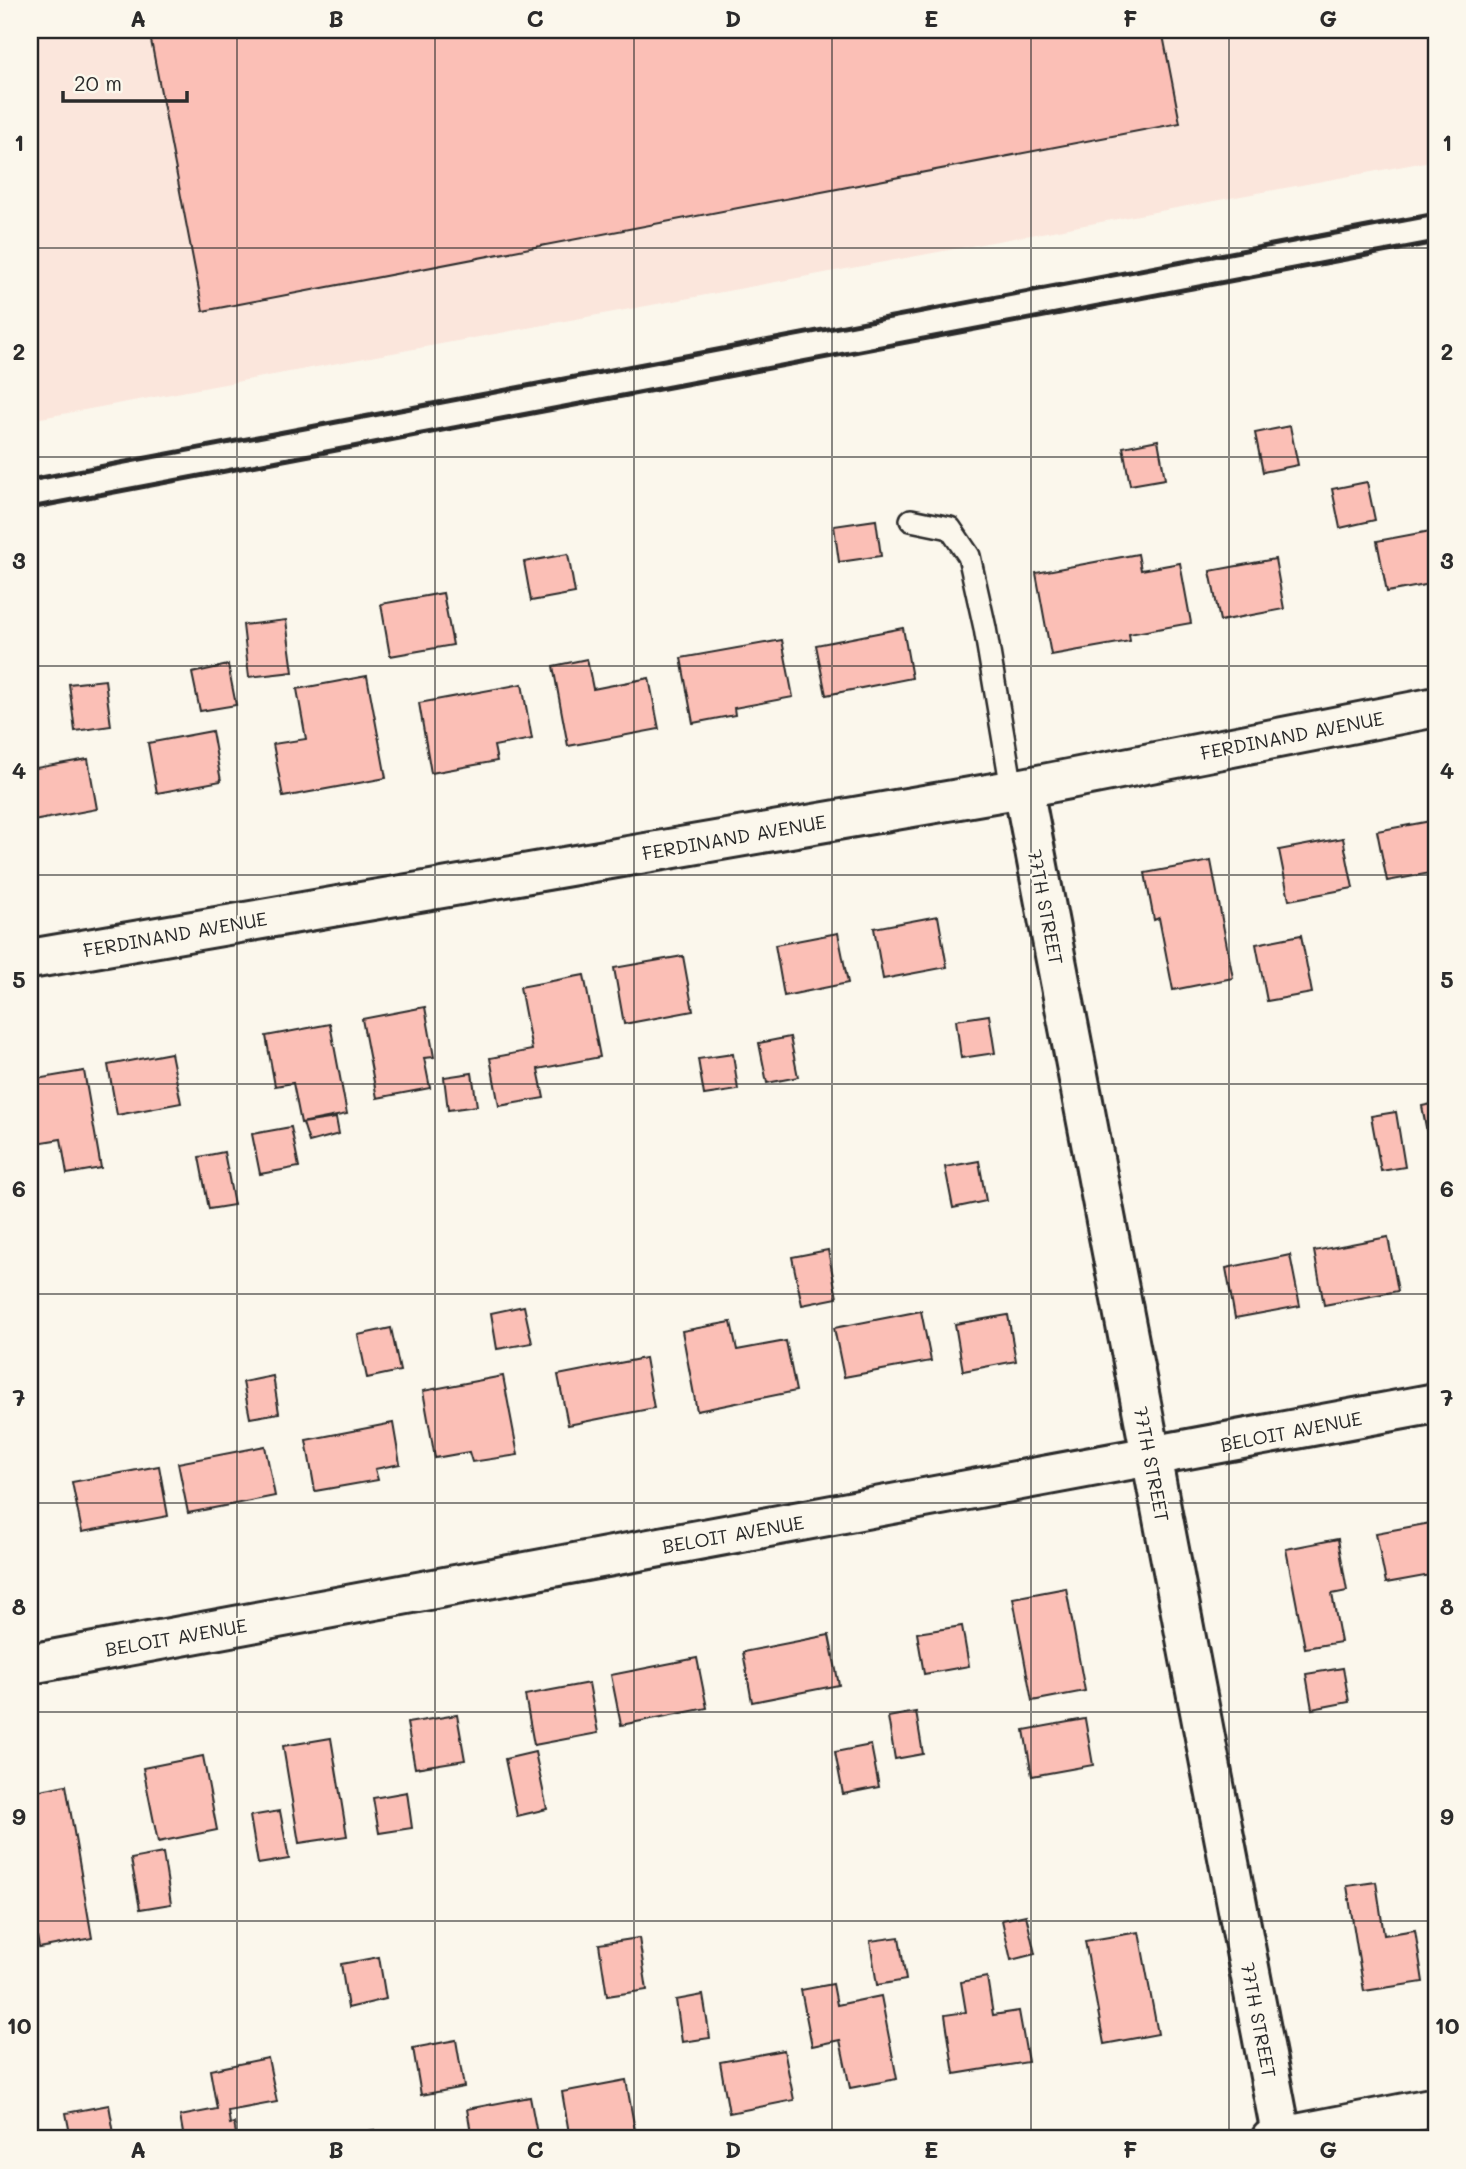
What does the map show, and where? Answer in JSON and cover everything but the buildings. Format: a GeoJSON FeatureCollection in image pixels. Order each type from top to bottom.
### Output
{"type":"FeatureCollection","features":[{"type":"Feature","properties":{"kind":"street","name":"FERDINAND AVENUE"},"geometry":{"type":"LineString","coordinates":[[30,959],[1018,789],[1436,706]]}},
{"type":"Feature","properties":{"kind":"street","name":"77TH STREET"},"geometry":{"type":"LineString","coordinates":[[1018,789],[1151,1457],[1278,2139]]}},
{"type":"Feature","properties":{"kind":"street","name":"BELOIT AVENUE"},"geometry":{"type":"LineString","coordinates":[[30,1664],[1436,1403]]}},
{"type":"Feature","properties":{"kind":"street"},"geometry":{"type":"LineString","coordinates":[[1278,2139],[1436,2107]]}},
{"type":"Feature","properties":{"kind":"lane"},"geometry":{"type":"LineString","coordinates":[[911,520],[950,528],[969,556],[1018,789]]}},
{"type":"Feature","properties":{"kind":"shaded area"},"geometry":{"type":"Polygon","coordinates":[[[30,30],[1436,30],[1436,160],[30,420],[30,30]]]}},
{"type":"Feature","properties":{"kind":"railway"},"geometry":{"type":"LineString","coordinates":[[30,480],[1436,214]]}},
{"type":"Feature","properties":{"kind":"railway"},"geometry":{"type":"LineString","coordinates":[[30,508],[1436,242]]}}]}
